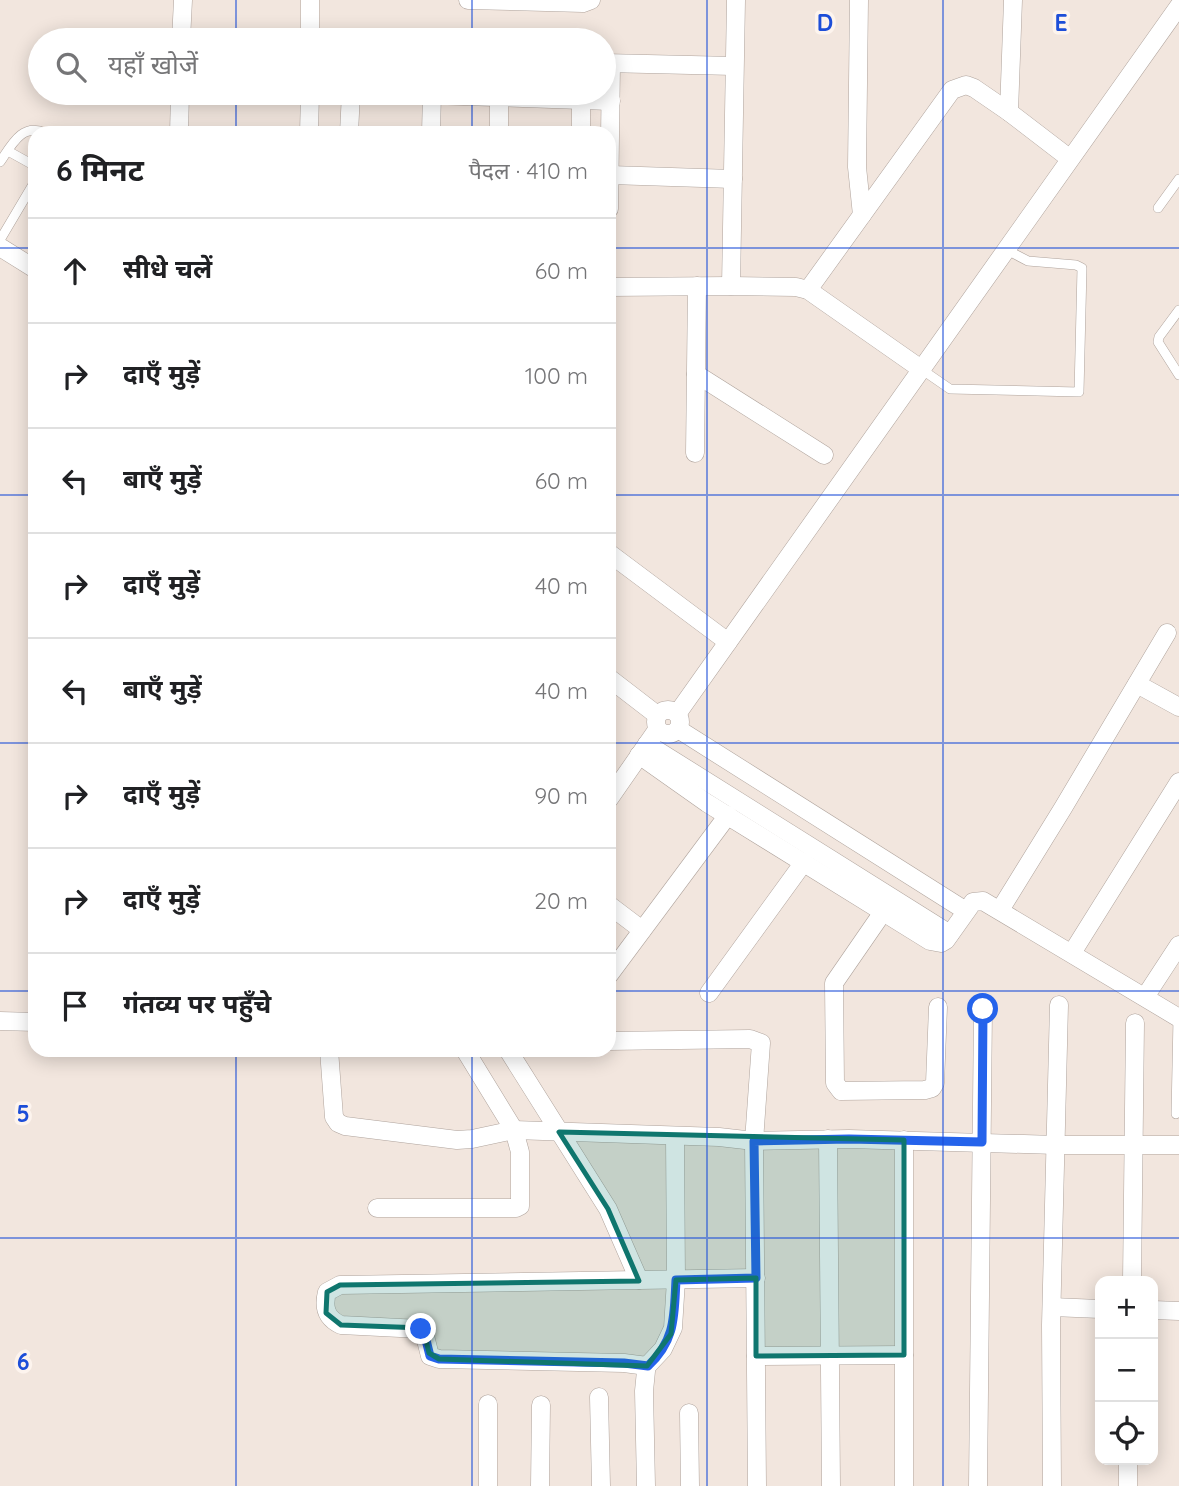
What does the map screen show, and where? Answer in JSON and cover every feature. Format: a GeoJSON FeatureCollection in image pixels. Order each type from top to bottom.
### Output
{"type":"FeatureCollection","features":[{"type":"Feature","properties":{"kind":"street"},"geometry":{"type":"LineString","coordinates":[[182,28],[183,0]]}},
{"type":"Feature","properties":{"kind":"street"},"geometry":{"type":"LineString","coordinates":[[310,0],[310,28]]}},
{"type":"Feature","properties":{"kind":"street"},"geometry":{"type":"LineString","coordinates":[[468,0],[583,3],[591,0]]}},
{"type":"Feature","properties":{"kind":"street"},"geometry":{"type":"LineString","coordinates":[[731,286],[736,0]]}},
{"type":"Feature","properties":{"kind":"street"},"geometry":{"type":"LineString","coordinates":[[859,0],[857,167],[862,215]]}},
{"type":"Feature","properties":{"kind":"street"},"geometry":{"type":"LineString","coordinates":[[1009,111],[1013,0]]}},
{"type":"Feature","properties":{"kind":"street"},"geometry":{"type":"LineString","coordinates":[[678,721],[728,642],[1179,6]]}},
{"type":"Feature","properties":{"kind":"street"},"geometry":{"type":"LineString","coordinates":[[616,63],[734,66]]}},
{"type":"Feature","properties":{"kind":"street"},"geometry":{"type":"LineString","coordinates":[[808,290],[953,90],[966,85],[1009,111],[1069,158]]}},
{"type":"Feature","properties":{"kind":"street"},"geometry":{"type":"LineString","coordinates":[[179,126],[180,105]]}},
{"type":"Feature","properties":{"kind":"street"},"geometry":{"type":"LineString","coordinates":[[309,126],[310,105]]}},
{"type":"Feature","properties":{"kind":"street"},"geometry":{"type":"LineString","coordinates":[[349,126],[350,105]]}},
{"type":"Feature","properties":{"kind":"street"},"geometry":{"type":"LineString","coordinates":[[431,126],[432,105]]}},
{"type":"Feature","properties":{"kind":"street"},"geometry":{"type":"LineString","coordinates":[[499,105],[499,126]]}},
{"type":"Feature","properties":{"kind":"street"},"geometry":{"type":"LineString","coordinates":[[581,105],[581,126]]}},
{"type":"Feature","properties":{"kind":"street"},"geometry":{"type":"LineString","coordinates":[[611,105],[611,126]]}},
{"type":"Feature","properties":{"kind":"street"},"geometry":{"type":"LineString","coordinates":[[616,175],[733,179]]}},
{"type":"Feature","properties":{"kind":"street"},"geometry":{"type":"LineString","coordinates":[[0,247],[28,265]]}},
{"type":"Feature","properties":{"kind":"street"},"geometry":{"type":"LineString","coordinates":[[695,453],[697,286]]}},
{"type":"Feature","properties":{"kind":"street"},"geometry":{"type":"LineString","coordinates":[[616,287],[796,287],[808,290],[921,369]]}},
{"type":"Feature","properties":{"kind":"street"},"geometry":{"type":"LineString","coordinates":[[696,374],[824,455]]}},
{"type":"Feature","properties":{"kind":"street"},"geometry":{"type":"LineString","coordinates":[[616,558],[728,642]]}},
{"type":"Feature","properties":{"kind":"street"},"geometry":{"type":"LineString","coordinates":[[1000,909],[1167,633]]}},
{"type":"Feature","properties":{"kind":"street"},"geometry":{"type":"LineString","coordinates":[[1137,684],[1179,707]]}},
{"type":"Feature","properties":{"kind":"street"},"geometry":{"type":"LineString","coordinates":[[616,688],[650,736],[728,815],[883,912],[936,943],[946,940],[973,902],[978,900],[1000,909],[1178,1018]]}},
{"type":"Feature","properties":{"kind":"street"},"geometry":{"type":"LineString","coordinates":[[616,788],[650,736],[663,710],[671,710],[678,721],[967,911]]}},
{"type":"Feature","properties":{"kind":"street"},"geometry":{"type":"LineString","coordinates":[[650,736],[950,934]]}},
{"type":"Feature","properties":{"kind":"street"},"geometry":{"type":"LineString","coordinates":[[1072,953],[1179,782]]}},
{"type":"Feature","properties":{"kind":"street"},"geometry":{"type":"LineString","coordinates":[[616,965],[728,815]]}},
{"type":"Feature","properties":{"kind":"street"},"geometry":{"type":"LineString","coordinates":[[709,993],[804,862]]}},
{"type":"Feature","properties":{"kind":"street"},"geometry":{"type":"LineString","coordinates":[[616,910],[642,930]]}},
{"type":"Feature","properties":{"kind":"street"},"geometry":{"type":"LineString","coordinates":[[883,912],[834,984],[837,1088],[841,1091],[932,1088],[935,1083],[938,1007]]}},
{"type":"Feature","properties":{"kind":"street"},"geometry":{"type":"LineString","coordinates":[[1145,997],[1179,945]]}},
{"type":"Feature","properties":{"kind":"street"},"geometry":{"type":"LineString","coordinates":[[1052,1486],[1052,1307],[1059,1005]]}},
{"type":"Feature","properties":{"kind":"street"},"geometry":{"type":"LineString","coordinates":[[978,1486],[983,1009]]}},
{"type":"Feature","properties":{"kind":"street"},"geometry":{"type":"LineString","coordinates":[[0,1021],[28,1022]]}},
{"type":"Feature","properties":{"kind":"street"},"geometry":{"type":"LineString","coordinates":[[1132,1276],[1135,1023]]}},
{"type":"Feature","properties":{"kind":"street"},"geometry":{"type":"LineString","coordinates":[[616,1041],[759,1041],[761,1048],[754,1141],[757,1486]]}},
{"type":"Feature","properties":{"kind":"street"},"geometry":{"type":"LineString","coordinates":[[330,1057],[334,1117],[338,1123],[457,1140],[514,1130],[754,1141],[828,1139],[1055,1145],[1179,1145]]}},
{"type":"Feature","properties":{"kind":"street"},"geometry":{"type":"LineString","coordinates":[[377,1208],[520,1206],[520,1152],[514,1130],[469,1057]]}},
{"type":"Feature","properties":{"kind":"street"},"geometry":{"type":"LineString","coordinates":[[512,1057],[608,1209],[639,1280]]}},
{"type":"Feature","properties":{"kind":"street"},"geometry":{"type":"LineString","coordinates":[[646,1486],[644,1391],[648,1366],[656,1359],[671,1334],[676,1280],[675,1136]]}},
{"type":"Feature","properties":{"kind":"street"},"geometry":{"type":"LineString","coordinates":[[828,1139],[831,1486]]}},
{"type":"Feature","properties":{"kind":"street"},"geometry":{"type":"LineString","coordinates":[[904,1486],[905,1140]]}},
{"type":"Feature","properties":{"kind":"street"},"geometry":{"type":"LineString","coordinates":[[648,1366],[624,1363],[439,1359],[430,1356],[421,1329],[341,1325],[326,1313],[325,1302],[327,1293],[340,1285],[756,1278]]}},
{"type":"Feature","properties":{"kind":"street"},"geometry":{"type":"LineString","coordinates":[[1052,1307],[1095,1309]]}},
{"type":"Feature","properties":{"kind":"street"},"geometry":{"type":"LineString","coordinates":[[1158,1310],[1179,1311]]}},
{"type":"Feature","properties":{"kind":"street"},"geometry":{"type":"LineString","coordinates":[[757,1356],[904,1354]]}},
{"type":"Feature","properties":{"kind":"street"},"geometry":{"type":"LineString","coordinates":[[600,1397],[601,1486]]}},
{"type":"Feature","properties":{"kind":"street"},"geometry":{"type":"LineString","coordinates":[[488,1404],[488,1486]]}},
{"type":"Feature","properties":{"kind":"street"},"geometry":{"type":"LineString","coordinates":[[540,1486],[541,1405]]}},
{"type":"Feature","properties":{"kind":"street"},"geometry":{"type":"LineString","coordinates":[[689,1413],[690,1486]]}},
{"type":"Feature","properties":{"kind":"street"},"geometry":{"type":"LineString","coordinates":[[1128,1465],[1128,1486]]}},
{"type":"Feature","properties":{"kind":"lane"},"geometry":{"type":"LineString","coordinates":[[0,162],[19,135],[28,131]]}},
{"type":"Feature","properties":{"kind":"lane"},"geometry":{"type":"LineString","coordinates":[[8,151],[28,162]]}},
{"type":"Feature","properties":{"kind":"lane"},"geometry":{"type":"LineString","coordinates":[[1158,208],[1179,179]]}},
{"type":"Feature","properties":{"kind":"lane"},"geometry":{"type":"LineString","coordinates":[[0,240],[28,193]]}},
{"type":"Feature","properties":{"kind":"lane"},"geometry":{"type":"LineString","coordinates":[[921,369],[950,389],[1079,392],[1082,268],[1076,265],[1028,261],[1005,249]]}},
{"type":"Feature","properties":{"kind":"lane"},"geometry":{"type":"LineString","coordinates":[[1179,310],[1158,342],[1179,375]]}},
{"type":"Feature","properties":{"kind":"lane"},"geometry":{"type":"LineString","coordinates":[[1176,1114],[1178,1018]]}},
{"type":"Feature","properties":{"kind":"highlighted area"},"geometry":{"type":"Polygon","coordinates":[[[559,1132],[904,1140],[904,1355],[756,1356],[756,1278],[676,1280],[671,1334],[647,1366],[439,1359],[429,1353],[423,1328],[341,1325],[326,1313],[327,1292],[340,1285],[639,1281],[608,1209],[559,1132]]]}},
{"type":"Feature","properties":{"kind":"route"},"geometry":{"type":"LineString","coordinates":[[421,1329],[430,1356],[439,1359],[624,1363],[648,1366],[663,1349],[673,1328],[676,1280],[756,1278],[754,1141],[849,1139],[982,1142],[983,1009]]}}]}
